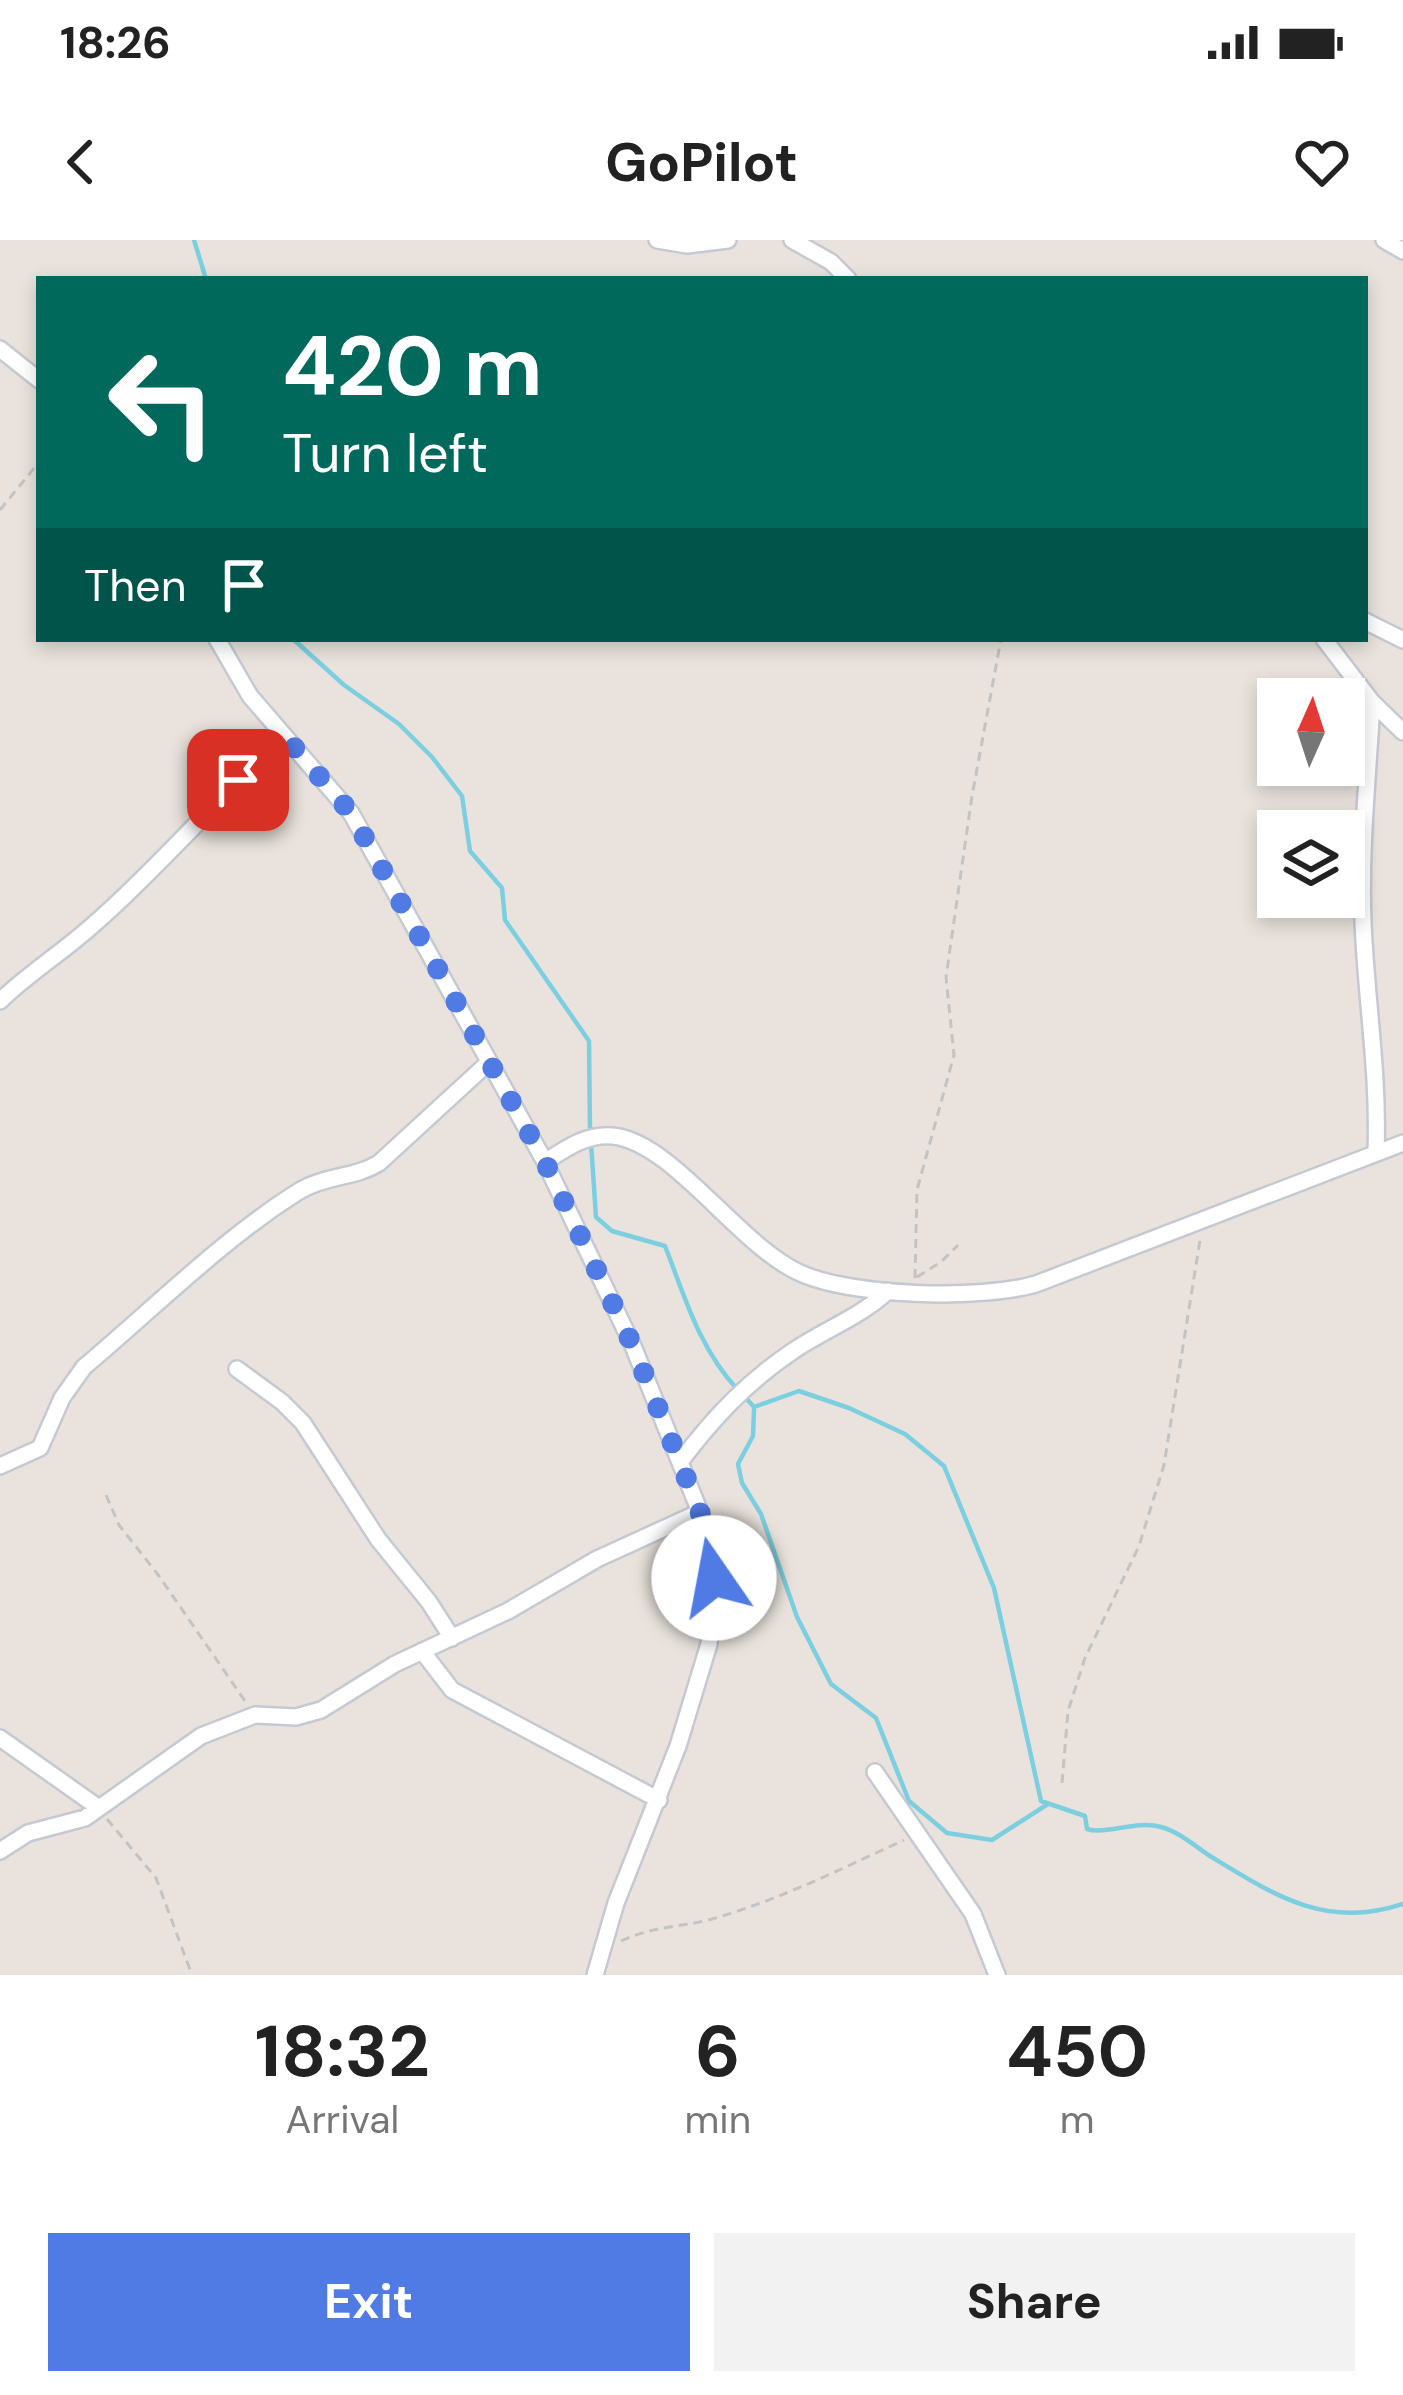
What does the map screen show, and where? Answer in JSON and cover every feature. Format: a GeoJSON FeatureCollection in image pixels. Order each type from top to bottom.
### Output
{"type":"FeatureCollection","features":[{"type":"Feature","properties":{"kind":"street"},"geometry":{"type":"LineString","coordinates":[[657,240],[687,245],[728,240]]}},
{"type":"Feature","properties":{"kind":"street"},"geometry":{"type":"LineString","coordinates":[[792,240],[831,262],[845,276]]}},
{"type":"Feature","properties":{"kind":"street"},"geometry":{"type":"LineString","coordinates":[[1384,240],[1403,251]]}},
{"type":"Feature","properties":{"kind":"street"},"geometry":{"type":"LineString","coordinates":[[0,349],[36,378]]}},
{"type":"Feature","properties":{"kind":"street"},"geometry":{"type":"LineString","coordinates":[[1368,622],[1403,640]]}},
{"type":"Feature","properties":{"kind":"street"},"geometry":{"type":"LineString","coordinates":[[219,642],[250,696],[351,813],[545,1162],[633,1346],[700,1512],[714,1578],[710,1643],[659,1800],[616,1903],[595,1975]]}},
{"type":"Feature","properties":{"kind":"street"},"geometry":{"type":"LineString","coordinates":[[1326,642],[1372,702],[1403,732]]}},
{"type":"Feature","properties":{"kind":"street"},"geometry":{"type":"LineString","coordinates":[[1372,702],[1363,917],[1378,1087],[1376,1151]]}},
{"type":"Feature","properties":{"kind":"street"},"geometry":{"type":"LineString","coordinates":[[0,1001],[93,926],[238,780],[287,739]]}},
{"type":"Feature","properties":{"kind":"street"},"geometry":{"type":"LineString","coordinates":[[0,1466],[34,1453],[46,1441],[62,1398],[84,1367],[274,1209],[316,1182],[363,1173],[380,1163],[488,1063]]}},
{"type":"Feature","properties":{"kind":"street"},"geometry":{"type":"LineString","coordinates":[[545,1162],[591,1138],[615,1136],[664,1160],[758,1246],[799,1273],[888,1291],[915,1285],[1015,1290],[1403,1143]]}},
{"type":"Feature","properties":{"kind":"street"},"geometry":{"type":"LineString","coordinates":[[680,1462],[712,1418],[752,1381],[794,1349],[870,1308],[888,1291]]}},
{"type":"Feature","properties":{"kind":"street"},"geometry":{"type":"LineString","coordinates":[[236,1369],[303,1423],[378,1539],[452,1638]]}},
{"type":"Feature","properties":{"kind":"street"},"geometry":{"type":"LineString","coordinates":[[0,1851],[18,1838],[85,1817],[201,1736],[255,1715],[308,1715],[598,1559],[700,1512]]}},
{"type":"Feature","properties":{"kind":"street"},"geometry":{"type":"LineString","coordinates":[[422,1652],[452,1690],[659,1800]]}},
{"type":"Feature","properties":{"kind":"street"},"geometry":{"type":"LineString","coordinates":[[0,1738],[98,1809]]}},
{"type":"Feature","properties":{"kind":"street"},"geometry":{"type":"LineString","coordinates":[[875,1772],[973,1914],[997,1975]]}},
{"type":"Feature","properties":{"kind":"path"},"geometry":{"type":"LineString","coordinates":[[0,510],[36,466]]}},
{"type":"Feature","properties":{"kind":"path"},"geometry":{"type":"LineString","coordinates":[[915,1285],[917,1190],[954,1055],[946,977],[954,909],[1000,642]]}},
{"type":"Feature","properties":{"kind":"path"},"geometry":{"type":"LineString","coordinates":[[1062,1783],[1068,1711],[1085,1658],[1139,1546],[1164,1465],[1203,1221]]}},
{"type":"Feature","properties":{"kind":"path"},"geometry":{"type":"LineString","coordinates":[[915,1285],[958,1245]]}},
{"type":"Feature","properties":{"kind":"path"},"geometry":{"type":"LineString","coordinates":[[106,1495],[118,1525],[255,1715]]}},
{"type":"Feature","properties":{"kind":"path"},"geometry":{"type":"LineString","coordinates":[[98,1809],[156,1878],[192,1975]]}},
{"type":"Feature","properties":{"kind":"path"},"geometry":{"type":"LineString","coordinates":[[603,1949],[659,1925],[707,1920],[789,1894],[918,1833]]}},
{"type":"Feature","properties":{"kind":"waterway"},"geometry":{"type":"LineString","coordinates":[[194,240],[205,276]]}},
{"type":"Feature","properties":{"kind":"waterway"},"geometry":{"type":"LineString","coordinates":[[296,642],[344,685],[399,724],[462,796],[470,851],[502,888],[505,920],[589,1041],[590,1131]]}},
{"type":"Feature","properties":{"kind":"waterway"},"geometry":{"type":"LineString","coordinates":[[591,1143],[596,1217],[612,1231],[665,1246],[703,1339],[737,1389]]}},
{"type":"Feature","properties":{"kind":"waterway"},"geometry":{"type":"LineString","coordinates":[[745,1397],[754,1407],[799,1391],[849,1408],[905,1434],[944,1466],[994,1588],[1041,1801],[1085,1816],[1087,1829],[1141,1825],[1167,1829],[1256,1884],[1325,1911],[1375,1911],[1403,1904]]}},
{"type":"Feature","properties":{"kind":"waterway"},"geometry":{"type":"LineString","coordinates":[[754,1409],[753,1436],[738,1464],[742,1483],[761,1514],[797,1617],[831,1684],[876,1718],[909,1801],[947,1833],[992,1840],[1048,1804]]}},
{"type":"Feature","properties":{"kind":"route"},"geometry":{"type":"LineString","coordinates":[[238,780],[287,739],[351,813],[545,1162],[600,1275],[700,1512],[714,1578]]}}]}
